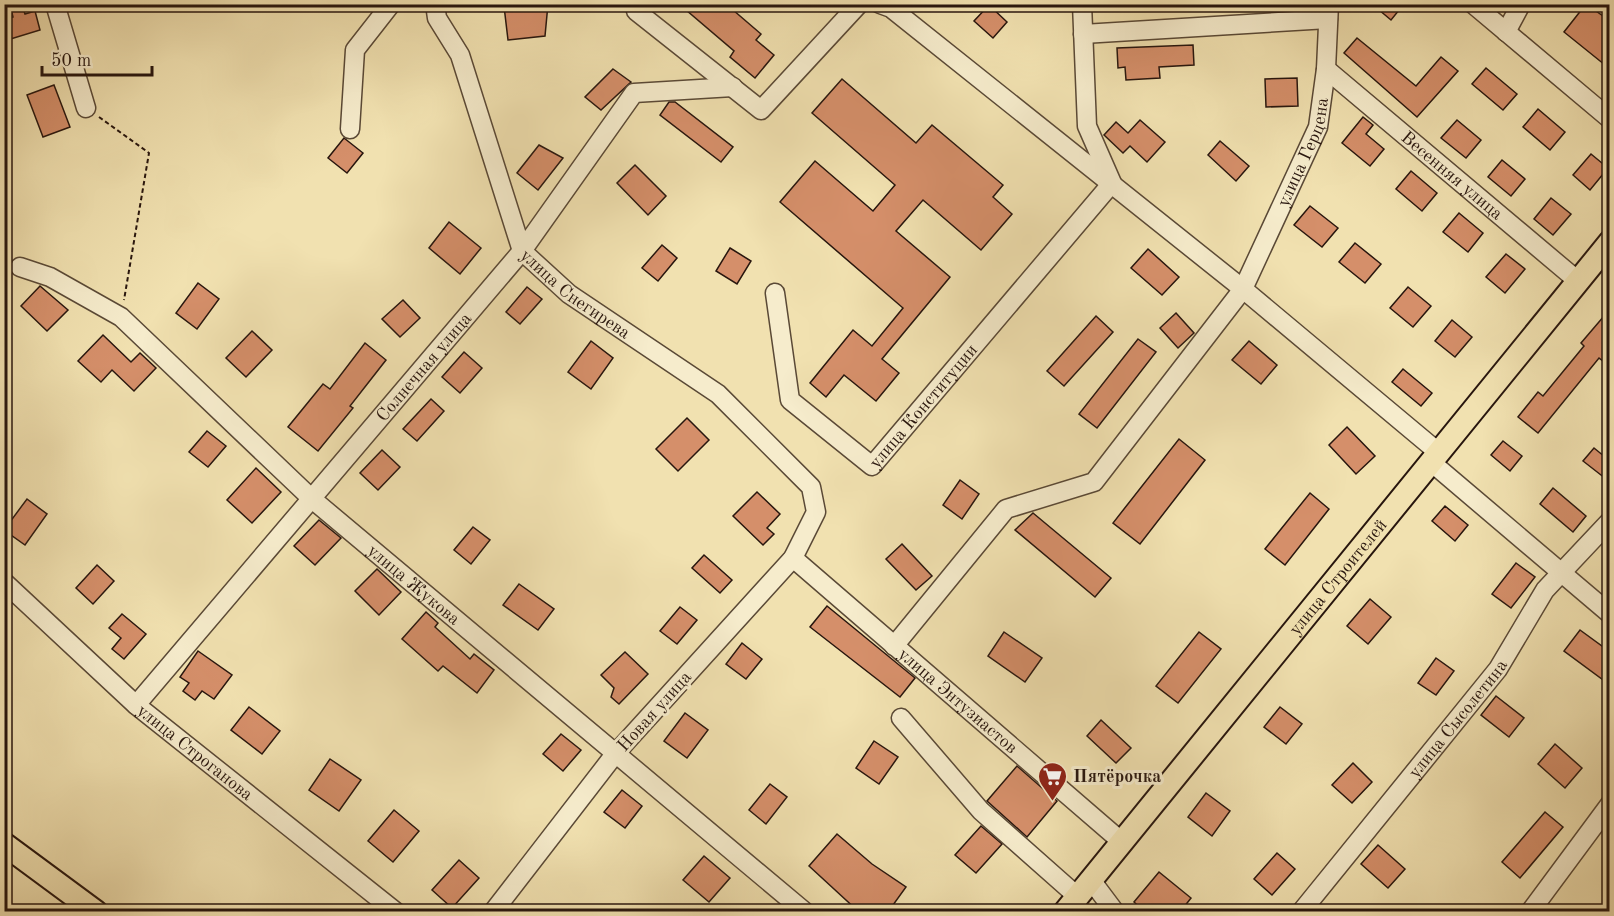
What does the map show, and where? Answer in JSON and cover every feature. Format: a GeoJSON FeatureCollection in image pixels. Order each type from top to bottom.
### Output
{"type":"FeatureCollection","features":[{"type":"Feature","properties":{"kind":"main road","name":"улица Строителей"},"geometry":{"type":"LineString","coordinates":[[1078,896],[1610,242]]}},
{"type":"Feature","properties":{"kind":"main road"},"geometry":{"type":"LineString","coordinates":[[4,844],[96,912]]}},
{"type":"Feature","properties":{"kind":"street"},"geometry":{"type":"LineString","coordinates":[[55,4],[86,108]]}},
{"type":"Feature","properties":{"kind":"street"},"geometry":{"type":"LineString","coordinates":[[350,129],[356,50],[391,4]]}},
{"type":"Feature","properties":{"kind":"street","name":"улица Снегирева"},"geometry":{"type":"LineString","coordinates":[[435,4],[437,18],[460,55],[522,251],[569,294],[718,394],[811,488],[816,512]]}},
{"type":"Feature","properties":{"kind":"street"},"geometry":{"type":"LineString","coordinates":[[636,11],[761,110],[859,4]]}},
{"type":"Feature","properties":{"kind":"street"},"geometry":{"type":"LineString","coordinates":[[880,4],[891,8],[1243,289],[1610,614]]}},
{"type":"Feature","properties":{"kind":"street"},"geometry":{"type":"LineString","coordinates":[[1082,4],[1087,126],[1112,183]]}},
{"type":"Feature","properties":{"kind":"street"},"geometry":{"type":"LineString","coordinates":[[1473,4],[1610,119]]}},
{"type":"Feature","properties":{"kind":"street"},"geometry":{"type":"LineString","coordinates":[[1506,32],[1521,4]]}},
{"type":"Feature","properties":{"kind":"street"},"geometry":{"type":"LineString","coordinates":[[1083,33],[1329,12]]}},
{"type":"Feature","properties":{"kind":"street","name":"улица Герцена"},"geometry":{"type":"LineString","coordinates":[[1243,289],[1318,127],[1326,69],[1329,12]]}},
{"type":"Feature","properties":{"kind":"street","name":"Весенняя улица"},"geometry":{"type":"LineString","coordinates":[[1326,69],[1578,280]]}},
{"type":"Feature","properties":{"kind":"street","name":"Солнечная улица"},"geometry":{"type":"LineString","coordinates":[[136,705],[522,251],[634,93],[733,87]]}},
{"type":"Feature","properties":{"kind":"street","name":"улица Конституции"},"geometry":{"type":"LineString","coordinates":[[775,293],[790,400],[872,466],[1112,183]]}},
{"type":"Feature","properties":{"kind":"street","name":"улица Жукова"},"geometry":{"type":"LineString","coordinates":[[20,267],[50,277],[121,317],[312,499],[805,912]]}},
{"type":"Feature","properties":{"kind":"street"},"geometry":{"type":"LineString","coordinates":[[894,646],[1006,509],[1094,482],[1243,289]]}},
{"type":"Feature","properties":{"kind":"street","name":"Новая улица"},"geometry":{"type":"LineString","coordinates":[[493,912],[615,754],[793,558],[816,512]]}},
{"type":"Feature","properties":{"kind":"street","name":"улица Сысолетина"},"geometry":{"type":"LineString","coordinates":[[1301,912],[1498,669],[1545,590],[1610,522]]}},
{"type":"Feature","properties":{"kind":"street","name":"улица Энтузиастов"},"geometry":{"type":"LineString","coordinates":[[793,558],[1122,842]]}},
{"type":"Feature","properties":{"kind":"street","name":"улица Строганова"},"geometry":{"type":"LineString","coordinates":[[4,582],[136,705],[396,912]]}},
{"type":"Feature","properties":{"kind":"street"},"geometry":{"type":"LineString","coordinates":[[902,717],[981,811],[1078,896],[1115,912]]}},
{"type":"Feature","properties":{"kind":"street"},"geometry":{"type":"LineString","coordinates":[[1530,912],[1610,804]]}},
{"type":"Feature","properties":{"kind":"path"},"geometry":{"type":"LineString","coordinates":[[86,108],[149,153],[121,317]]}},
{"type":"Feature","properties":{"kind":"building"},"geometry":{"type":"Polygon","coordinates":[[[548,4],[545,36],[508,40],[504,6],[548,4]]]}},
{"type":"Feature","properties":{"kind":"building"},"geometry":{"type":"Polygon","coordinates":[[[679,4],[726,4],[761,34],[756,40],[774,55],[755,78],[730,57],[734,51],[679,4]]]}},
{"type":"Feature","properties":{"kind":"building"},"geometry":{"type":"Polygon","coordinates":[[[1372,4],[1404,4],[1391,20],[1372,4]]]}},
{"type":"Feature","properties":{"kind":"building"},"geometry":{"type":"Polygon","coordinates":[[[1586,4],[1610,21],[1610,69],[1564,32],[1586,4]]]}},
{"type":"Feature","properties":{"kind":"building"},"geometry":{"type":"Polygon","coordinates":[[[22,5],[25,14],[35,11],[40,30],[4,41],[4,20],[13,17],[11,9],[22,5]]]}},
{"type":"Feature","properties":{"kind":"building"},"geometry":{"type":"Polygon","coordinates":[[[989,5],[1007,22],[993,38],[974,21],[989,5]]]}},
{"type":"Feature","properties":{"kind":"building"},"geometry":{"type":"Polygon","coordinates":[[[1357,38],[1416,86],[1441,57],[1458,71],[1417,117],[1344,53],[1357,38]]]}},
{"type":"Feature","properties":{"kind":"building"},"geometry":{"type":"Polygon","coordinates":[[[1193,45],[1194,65],[1159,67],[1160,78],[1126,80],[1125,67],[1118,68],[1117,48],[1193,45]]]}},
{"type":"Feature","properties":{"kind":"building"},"geometry":{"type":"Polygon","coordinates":[[[1486,68],[1517,94],[1503,110],[1472,84],[1486,68]]]}},
{"type":"Feature","properties":{"kind":"building"},"geometry":{"type":"Polygon","coordinates":[[[613,69],[631,82],[601,110],[585,97],[613,69]]]}},
{"type":"Feature","properties":{"kind":"building"},"geometry":{"type":"Polygon","coordinates":[[[1297,78],[1298,106],[1266,107],[1265,79],[1297,78]]]}},
{"type":"Feature","properties":{"kind":"building"},"geometry":{"type":"Polygon","coordinates":[[[842,79],[916,143],[932,125],[1003,185],[993,197],[1012,214],[981,250],[923,200],[896,231],[950,277],[882,359],[899,373],[876,401],[844,375],[826,397],[810,383],[853,330],[872,346],[903,308],[780,202],[815,161],[873,211],[895,185],[812,113],[842,79]]]}},
{"type":"Feature","properties":{"kind":"building"},"geometry":{"type":"Polygon","coordinates":[[[54,85],[70,127],[43,137],[27,95],[54,85]]]}},
{"type":"Feature","properties":{"kind":"building"},"geometry":{"type":"Polygon","coordinates":[[[669,102],[675,102],[733,147],[721,162],[660,115],[669,102]]]}},
{"type":"Feature","properties":{"kind":"building"},"geometry":{"type":"Polygon","coordinates":[[[1538,109],[1565,132],[1550,150],[1523,127],[1538,109]]]}},
{"type":"Feature","properties":{"kind":"building"},"geometry":{"type":"Polygon","coordinates":[[[1363,117],[1373,125],[1366,134],[1384,149],[1370,166],[1342,143],[1363,117]]]}},
{"type":"Feature","properties":{"kind":"building"},"geometry":{"type":"Polygon","coordinates":[[[1140,120],[1165,142],[1147,162],[1130,146],[1123,153],[1104,135],[1116,122],[1128,133],[1140,120]]]}},
{"type":"Feature","properties":{"kind":"building"},"geometry":{"type":"Polygon","coordinates":[[[1457,120],[1481,140],[1466,158],[1441,138],[1457,120]]]}},
{"type":"Feature","properties":{"kind":"building"},"geometry":{"type":"Polygon","coordinates":[[[344,138],[363,153],[347,173],[328,158],[344,138]]]}},
{"type":"Feature","properties":{"kind":"building"},"geometry":{"type":"Polygon","coordinates":[[[1220,141],[1249,166],[1236,181],[1208,155],[1220,141]]]}},
{"type":"Feature","properties":{"kind":"building"},"geometry":{"type":"Polygon","coordinates":[[[539,145],[563,158],[538,190],[517,173],[539,145]]]}},
{"type":"Feature","properties":{"kind":"building"},"geometry":{"type":"Polygon","coordinates":[[[1591,154],[1608,168],[1590,190],[1573,175],[1591,154]]]}},
{"type":"Feature","properties":{"kind":"building"},"geometry":{"type":"Polygon","coordinates":[[[1502,160],[1525,179],[1511,196],[1488,177],[1502,160]]]}},
{"type":"Feature","properties":{"kind":"building"},"geometry":{"type":"Polygon","coordinates":[[[635,165],[666,196],[648,215],[617,183],[635,165]]]}},
{"type":"Feature","properties":{"kind":"building"},"geometry":{"type":"Polygon","coordinates":[[[1411,171],[1437,193],[1422,211],[1396,189],[1411,171]]]}},
{"type":"Feature","properties":{"kind":"building"},"geometry":{"type":"Polygon","coordinates":[[[1551,198],[1571,214],[1553,235],[1534,219],[1551,198]]]}},
{"type":"Feature","properties":{"kind":"building"},"geometry":{"type":"Polygon","coordinates":[[[1310,206],[1338,228],[1322,247],[1294,225],[1310,206]]]}},
{"type":"Feature","properties":{"kind":"building"},"geometry":{"type":"Polygon","coordinates":[[[1459,213],[1483,233],[1468,252],[1443,232],[1459,213]]]}},
{"type":"Feature","properties":{"kind":"building"},"geometry":{"type":"Polygon","coordinates":[[[449,222],[481,248],[460,274],[429,248],[449,222]]]}},
{"type":"Feature","properties":{"kind":"building"},"geometry":{"type":"Polygon","coordinates":[[[1355,243],[1381,264],[1365,283],[1339,262],[1355,243]]]}},
{"type":"Feature","properties":{"kind":"building"},"geometry":{"type":"Polygon","coordinates":[[[662,245],[677,258],[658,281],[642,268],[662,245]]]}},
{"type":"Feature","properties":{"kind":"building"},"geometry":{"type":"Polygon","coordinates":[[[730,248],[751,261],[737,284],[716,271],[730,248]]]}},
{"type":"Feature","properties":{"kind":"building"},"geometry":{"type":"Polygon","coordinates":[[[1148,249],[1179,277],[1162,295],[1131,268],[1148,249]]]}},
{"type":"Feature","properties":{"kind":"building"},"geometry":{"type":"Polygon","coordinates":[[[1506,254],[1525,269],[1505,293],[1486,277],[1506,254]]]}},
{"type":"Feature","properties":{"kind":"building"},"geometry":{"type":"Polygon","coordinates":[[[198,283],[219,299],[197,329],[176,313],[198,283]]]}},
{"type":"Feature","properties":{"kind":"building"},"geometry":{"type":"Polygon","coordinates":[[[40,286],[68,310],[47,331],[21,306],[40,286]]]}},
{"type":"Feature","properties":{"kind":"building"},"geometry":{"type":"Polygon","coordinates":[[[527,287],[542,299],[520,324],[506,312],[527,287]]]}},
{"type":"Feature","properties":{"kind":"building"},"geometry":{"type":"Polygon","coordinates":[[[1408,287],[1431,306],[1413,327],[1390,308],[1408,287]]]}},
{"type":"Feature","properties":{"kind":"building"},"geometry":{"type":"Polygon","coordinates":[[[403,300],[420,318],[400,337],[382,319],[403,300]]]}},
{"type":"Feature","properties":{"kind":"building"},"geometry":{"type":"Polygon","coordinates":[[[1610,309],[1610,356],[1604,362],[1599,358],[1538,433],[1518,417],[1538,392],[1543,396],[1584,346],[1581,343],[1610,309]]]}},
{"type":"Feature","properties":{"kind":"building"},"geometry":{"type":"Polygon","coordinates":[[[1176,313],[1194,333],[1178,348],[1160,328],[1176,313]]]}},
{"type":"Feature","properties":{"kind":"building"},"geometry":{"type":"Polygon","coordinates":[[[1096,316],[1113,332],[1064,386],[1047,371],[1096,316]]]}},
{"type":"Feature","properties":{"kind":"building"},"geometry":{"type":"Polygon","coordinates":[[[1452,320],[1472,337],[1455,357],[1435,341],[1452,320]]]}},
{"type":"Feature","properties":{"kind":"building"},"geometry":{"type":"Polygon","coordinates":[[[252,331],[272,350],[246,377],[226,358],[252,331]]]}},
{"type":"Feature","properties":{"kind":"building"},"geometry":{"type":"Polygon","coordinates":[[[103,335],[131,362],[140,353],[156,368],[134,391],[112,370],[101,382],[78,361],[103,335]]]}},
{"type":"Feature","properties":{"kind":"building"},"geometry":{"type":"Polygon","coordinates":[[[1138,339],[1156,352],[1097,428],[1079,414],[1138,339]]]}},
{"type":"Feature","properties":{"kind":"building"},"geometry":{"type":"Polygon","coordinates":[[[591,341],[613,358],[591,389],[568,372],[591,341]]]}},
{"type":"Feature","properties":{"kind":"building"},"geometry":{"type":"Polygon","coordinates":[[[1249,341],[1277,365],[1261,384],[1232,360],[1249,341]]]}},
{"type":"Feature","properties":{"kind":"building"},"geometry":{"type":"Polygon","coordinates":[[[365,343],[386,360],[350,406],[353,408],[318,451],[288,427],[323,384],[330,389],[365,343]]]}},
{"type":"Feature","properties":{"kind":"building"},"geometry":{"type":"Polygon","coordinates":[[[464,352],[482,368],[460,393],[442,377],[464,352]]]}},
{"type":"Feature","properties":{"kind":"building"},"geometry":{"type":"Polygon","coordinates":[[[1403,369],[1432,393],[1421,406],[1392,382],[1403,369]]]}},
{"type":"Feature","properties":{"kind":"building"},"geometry":{"type":"Polygon","coordinates":[[[431,399],[444,411],[417,441],[403,429],[431,399]]]}},
{"type":"Feature","properties":{"kind":"building"},"geometry":{"type":"Polygon","coordinates":[[[687,418],[709,440],[678,471],[656,449],[687,418]]]}},
{"type":"Feature","properties":{"kind":"building"},"geometry":{"type":"Polygon","coordinates":[[[1347,427],[1375,456],[1356,474],[1329,445],[1347,427]]]}},
{"type":"Feature","properties":{"kind":"building"},"geometry":{"type":"Polygon","coordinates":[[[207,431],[226,446],[208,467],[189,452],[207,431]]]}},
{"type":"Feature","properties":{"kind":"building"},"geometry":{"type":"Polygon","coordinates":[[[1179,439],[1205,460],[1140,544],[1113,523],[1179,439]]]}},
{"type":"Feature","properties":{"kind":"building"},"geometry":{"type":"Polygon","coordinates":[[[1503,441],[1522,456],[1510,471],[1491,455],[1503,441]]]}},
{"type":"Feature","properties":{"kind":"building"},"geometry":{"type":"Polygon","coordinates":[[[1594,448],[1610,461],[1610,482],[1583,461],[1594,448]]]}},
{"type":"Feature","properties":{"kind":"building"},"geometry":{"type":"Polygon","coordinates":[[[382,450],[400,467],[378,490],[360,473],[382,450]]]}},
{"type":"Feature","properties":{"kind":"building"},"geometry":{"type":"Polygon","coordinates":[[[256,468],[281,492],[252,523],[227,500],[256,468]]]}},
{"type":"Feature","properties":{"kind":"building"},"geometry":{"type":"Polygon","coordinates":[[[960,480],[979,494],[962,519],[943,505],[960,480]]]}},
{"type":"Feature","properties":{"kind":"building"},"geometry":{"type":"Polygon","coordinates":[[[1553,488],[1586,516],[1573,532],[1540,504],[1553,488]]]}},
{"type":"Feature","properties":{"kind":"building"},"geometry":{"type":"Polygon","coordinates":[[[757,492],[780,514],[767,528],[774,534],[763,545],[733,516],[757,492]]]}},
{"type":"Feature","properties":{"kind":"building"},"geometry":{"type":"Polygon","coordinates":[[[1310,493],[1329,509],[1285,565],[1265,549],[1310,493]]]}},
{"type":"Feature","properties":{"kind":"building"},"geometry":{"type":"Polygon","coordinates":[[[27,499],[47,514],[25,545],[4,530],[27,499]]]}},
{"type":"Feature","properties":{"kind":"building"},"geometry":{"type":"Polygon","coordinates":[[[1445,506],[1468,525],[1455,541],[1432,521],[1445,506]]]}},
{"type":"Feature","properties":{"kind":"building"},"geometry":{"type":"Polygon","coordinates":[[[1033,513],[1111,578],[1095,597],[1015,530],[1033,513]]]}},
{"type":"Feature","properties":{"kind":"building"},"geometry":{"type":"Polygon","coordinates":[[[319,520],[341,538],[315,565],[294,546],[319,520]]]}},
{"type":"Feature","properties":{"kind":"building"},"geometry":{"type":"Polygon","coordinates":[[[473,527],[490,540],[471,564],[454,550],[473,527]]]}},
{"type":"Feature","properties":{"kind":"building"},"geometry":{"type":"Polygon","coordinates":[[[902,544],[932,576],[916,590],[886,559],[902,544]]]}},
{"type":"Feature","properties":{"kind":"building"},"geometry":{"type":"Polygon","coordinates":[[[704,555],[732,580],[720,593],[692,568],[704,555]]]}},
{"type":"Feature","properties":{"kind":"building"},"geometry":{"type":"Polygon","coordinates":[[[1516,563],[1535,577],[1511,608],[1492,594],[1516,563]]]}},
{"type":"Feature","properties":{"kind":"building"},"geometry":{"type":"Polygon","coordinates":[[[97,565],[114,581],[93,604],[76,588],[97,565]]]}},
{"type":"Feature","properties":{"kind":"building"},"geometry":{"type":"Polygon","coordinates":[[[377,569],[401,592],[379,615],[355,591],[377,569]]]}},
{"type":"Feature","properties":{"kind":"building"},"geometry":{"type":"Polygon","coordinates":[[[519,584],[554,609],[538,630],[503,605],[519,584]]]}},
{"type":"Feature","properties":{"kind":"building"},"geometry":{"type":"Polygon","coordinates":[[[1370,599],[1391,617],[1368,644],[1347,626],[1370,599]]]}},
{"type":"Feature","properties":{"kind":"building"},"geometry":{"type":"Polygon","coordinates":[[[827,606],[915,678],[900,697],[810,627],[827,606]]]}},
{"type":"Feature","properties":{"kind":"building"},"geometry":{"type":"Polygon","coordinates":[[[680,607],[697,620],[677,644],[660,631],[680,607]]]}},
{"type":"Feature","properties":{"kind":"building"},"geometry":{"type":"Polygon","coordinates":[[[426,612],[438,623],[435,627],[470,659],[474,654],[494,670],[477,693],[443,666],[438,671],[402,639],[426,612]]]}},
{"type":"Feature","properties":{"kind":"building"},"geometry":{"type":"Polygon","coordinates":[[[122,614],[146,634],[124,659],[112,649],[121,638],[109,628],[122,614]]]}},
{"type":"Feature","properties":{"kind":"building"},"geometry":{"type":"Polygon","coordinates":[[[1580,630],[1610,652],[1610,685],[1564,651],[1580,630]]]}},
{"type":"Feature","properties":{"kind":"building"},"geometry":{"type":"Polygon","coordinates":[[[1004,632],[1042,658],[1025,682],[988,656],[1004,632]]]}},
{"type":"Feature","properties":{"kind":"building"},"geometry":{"type":"Polygon","coordinates":[[[1199,632],[1221,649],[1178,703],[1156,686],[1199,632]]]}},
{"type":"Feature","properties":{"kind":"building"},"geometry":{"type":"Polygon","coordinates":[[[742,643],[762,659],[746,679],[726,664],[742,643]]]}},
{"type":"Feature","properties":{"kind":"building"},"geometry":{"type":"Polygon","coordinates":[[[198,651],[232,675],[214,699],[202,691],[195,700],[183,691],[189,683],[180,677],[198,651]]]}},
{"type":"Feature","properties":{"kind":"building"},"geometry":{"type":"Polygon","coordinates":[[[625,652],[648,674],[619,704],[611,697],[614,688],[601,675],[625,652]]]}},
{"type":"Feature","properties":{"kind":"building"},"geometry":{"type":"Polygon","coordinates":[[[1436,658],[1454,671],[1436,695],[1418,683],[1436,658]]]}},
{"type":"Feature","properties":{"kind":"building"},"geometry":{"type":"Polygon","coordinates":[[[1496,696],[1524,718],[1509,737],[1481,715],[1496,696]]]}},
{"type":"Feature","properties":{"kind":"building"},"geometry":{"type":"Polygon","coordinates":[[[249,707],[280,731],[262,754],[231,730],[249,707]]]}},
{"type":"Feature","properties":{"kind":"building"},"geometry":{"type":"Polygon","coordinates":[[[1280,707],[1302,724],[1286,744],[1264,727],[1280,707]]]}},
{"type":"Feature","properties":{"kind":"building"},"geometry":{"type":"Polygon","coordinates":[[[685,713],[708,730],[687,758],[664,741],[685,713]]]}},
{"type":"Feature","properties":{"kind":"building"},"geometry":{"type":"Polygon","coordinates":[[[1101,720],[1131,748],[1116,763],[1087,736],[1101,720]]]}},
{"type":"Feature","properties":{"kind":"building"},"geometry":{"type":"Polygon","coordinates":[[[561,734],[581,750],[563,771],[543,754],[561,734]]]}},
{"type":"Feature","properties":{"kind":"building"},"geometry":{"type":"Polygon","coordinates":[[[874,741],[898,757],[879,784],[856,768],[874,741]]]}},
{"type":"Feature","properties":{"kind":"building"},"geometry":{"type":"Polygon","coordinates":[[[1555,744],[1582,768],[1565,788],[1538,764],[1555,744]]]}},
{"type":"Feature","properties":{"kind":"building"},"geometry":{"type":"Polygon","coordinates":[[[330,759],[361,780],[339,811],[309,790],[330,759]]]}},
{"type":"Feature","properties":{"kind":"building"},"geometry":{"type":"Polygon","coordinates":[[[1353,763],[1372,782],[1352,803],[1332,785],[1353,763]]]}},
{"type":"Feature","properties":{"kind":"building"},"geometry":{"type":"Polygon","coordinates":[[[1017,766],[1057,801],[1027,837],[987,801],[1017,766]]]}},
{"type":"Feature","properties":{"kind":"building"},"geometry":{"type":"Polygon","coordinates":[[[770,784],[787,797],[766,824],[749,810],[770,784]]]}},
{"type":"Feature","properties":{"kind":"building"},"geometry":{"type":"Polygon","coordinates":[[[622,790],[642,806],[625,828],[604,812],[622,790]]]}},
{"type":"Feature","properties":{"kind":"building"},"geometry":{"type":"Polygon","coordinates":[[[1206,793],[1230,811],[1212,836],[1188,817],[1206,793]]]}},
{"type":"Feature","properties":{"kind":"building"},"geometry":{"type":"Polygon","coordinates":[[[394,810],[419,831],[393,862],[368,841],[394,810]]]}},
{"type":"Feature","properties":{"kind":"building"},"geometry":{"type":"Polygon","coordinates":[[[1545,812],[1563,827],[1520,878],[1502,862],[1545,812]]]}},
{"type":"Feature","properties":{"kind":"building"},"geometry":{"type":"Polygon","coordinates":[[[981,826],[1002,844],[976,873],[955,855],[981,826]]]}},
{"type":"Feature","properties":{"kind":"building"},"geometry":{"type":"Polygon","coordinates":[[[837,834],[872,864],[906,887],[888,912],[859,912],[809,866],[837,834]]]}},
{"type":"Feature","properties":{"kind":"building"},"geometry":{"type":"Polygon","coordinates":[[[1378,845],[1405,869],[1388,888],[1361,864],[1378,845]]]}},
{"type":"Feature","properties":{"kind":"building"},"geometry":{"type":"Polygon","coordinates":[[[1277,853],[1295,869],[1272,895],[1254,879],[1277,853]]]}},
{"type":"Feature","properties":{"kind":"building"},"geometry":{"type":"Polygon","coordinates":[[[704,856],[730,878],[709,902],[683,880],[704,856]]]}},
{"type":"Feature","properties":{"kind":"building"},"geometry":{"type":"Polygon","coordinates":[[[459,860],[479,878],[452,908],[432,890],[459,860]]]}},
{"type":"Feature","properties":{"kind":"building"},"geometry":{"type":"Polygon","coordinates":[[[1159,872],[1191,898],[1180,912],[1145,912],[1134,902],[1159,872]]]}},
{"type":"Feature","properties":{"kind":"place","name":"Пятёрочка"},"geometry":{"type":"Point","coordinates":[1052,802]}}]}
